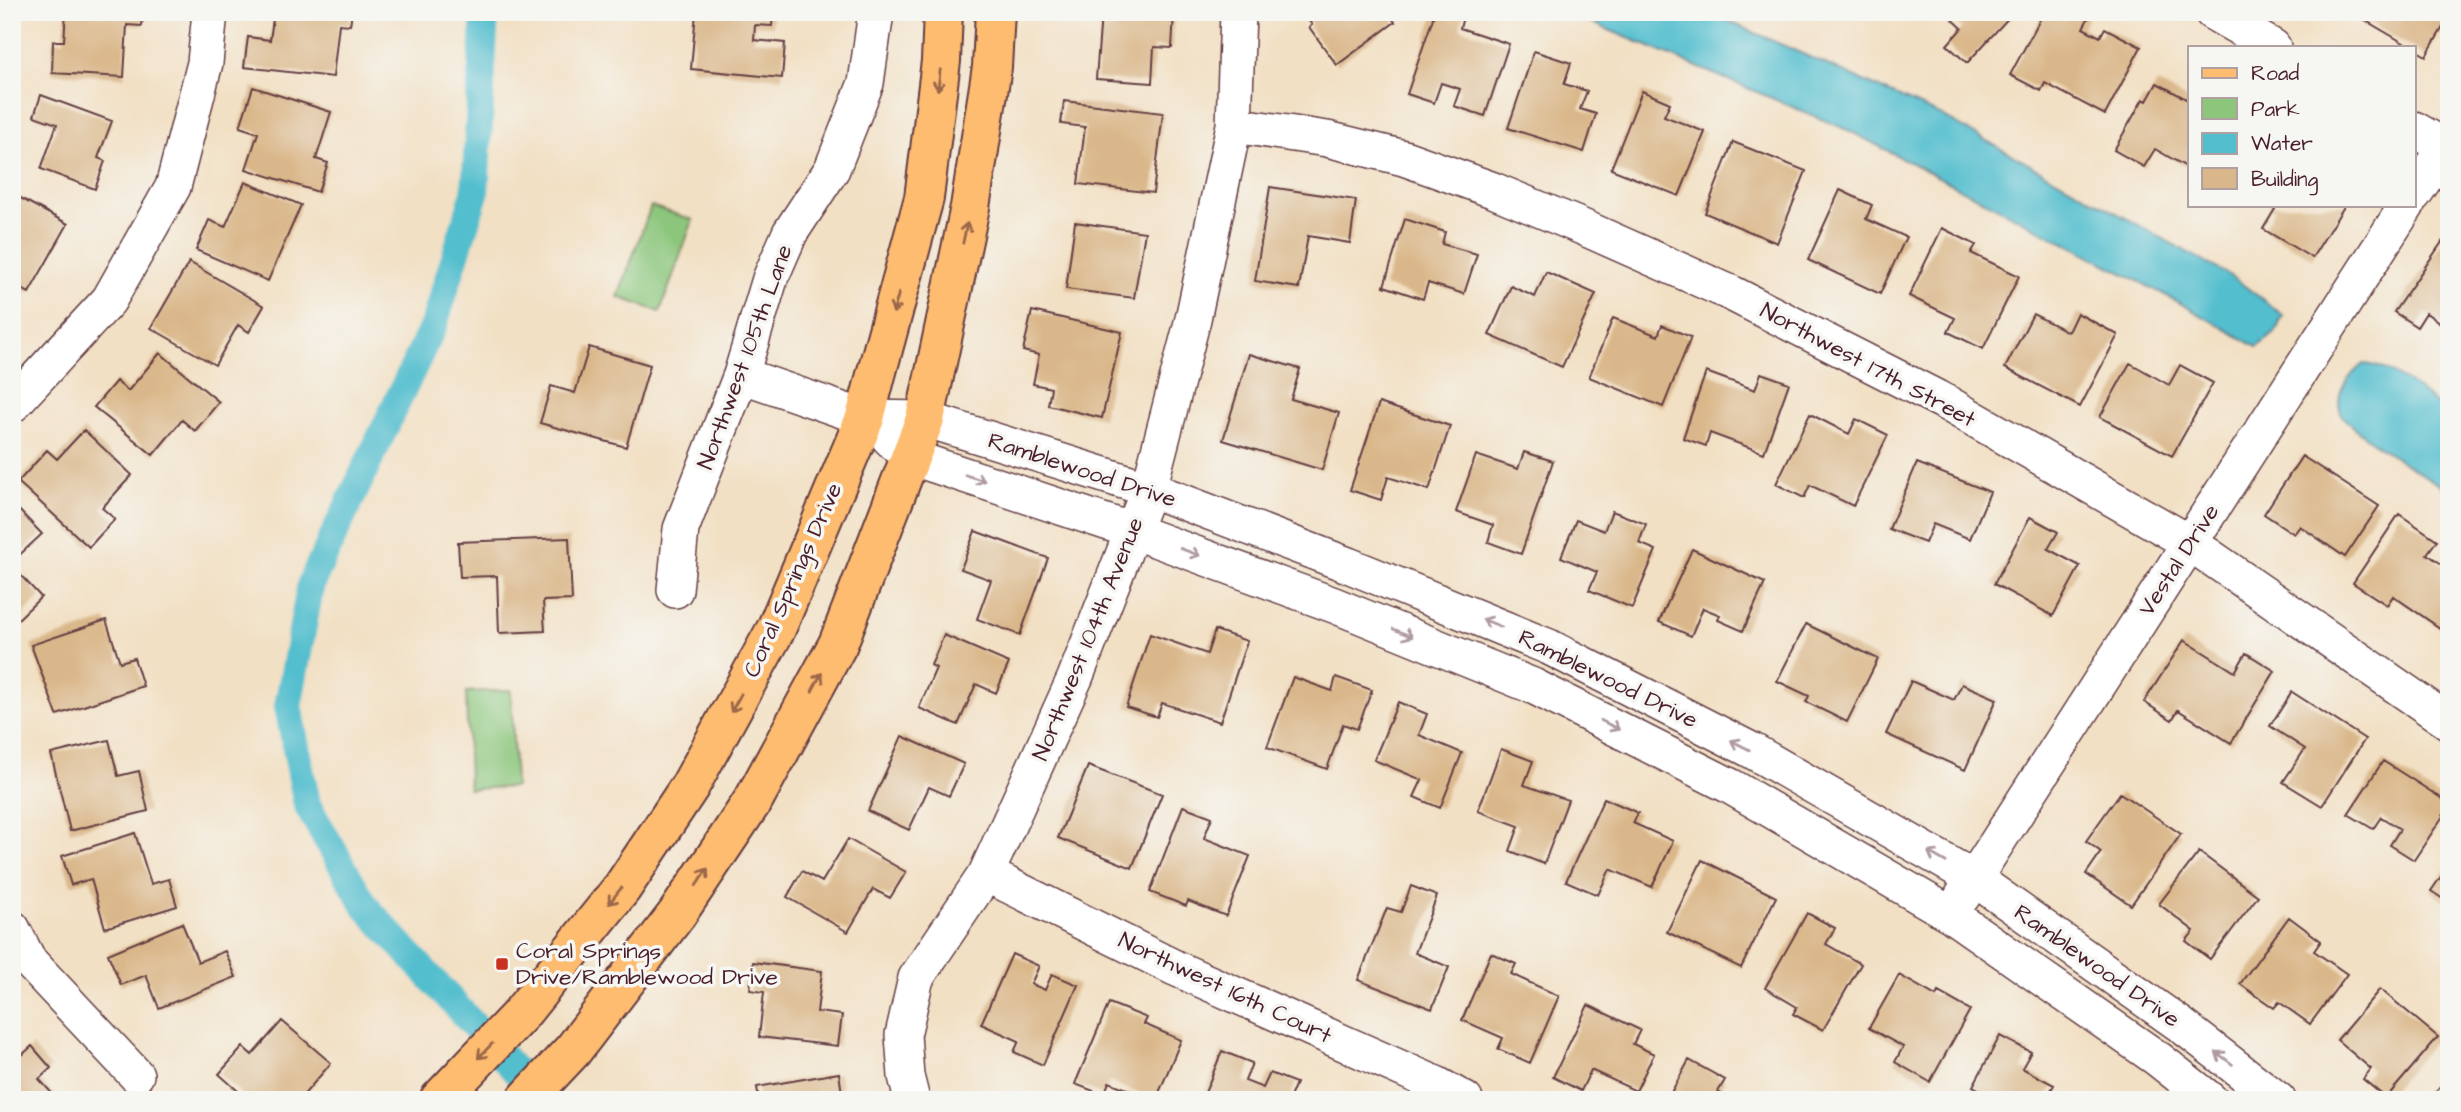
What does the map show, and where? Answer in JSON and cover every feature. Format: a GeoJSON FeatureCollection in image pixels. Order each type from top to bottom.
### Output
{"type":"FeatureCollection","features":[{"type":"Feature","properties":{"kind":"main road","name":"Coral Springs Drive"},"geometry":{"type":"LineString","coordinates":[[445,1093],[520,1015],[622,888],[690,786],[776,629],[864,418],[924,198],[941,61],[943,12]]}},
{"type":"Feature","properties":{"kind":"main road"},"geometry":{"type":"LineString","coordinates":[[526,1100],[573,1050],[677,914],[754,799],[838,644],[925,419],[970,207],[992,67],[995,12]]}},
{"type":"Feature","properties":{"kind":"street"},"geometry":{"type":"LineString","coordinates":[[16,394],[109,300],[173,187],[205,63],[210,12]]}},
{"type":"Feature","properties":{"kind":"street","name":"Northwest 105th Lane"},"geometry":{"type":"LineString","coordinates":[[674,590],[681,529],[741,375],[770,279],[790,233],[832,169],[866,83],[876,12]]}},
{"type":"Feature","properties":{"kind":"street","name":"Northwest 104th Avenue"},"geometry":{"type":"LineString","coordinates":[[909,1088],[903,1035],[916,978],[986,874],[1075,678],[1149,489],[1193,319],[1234,125],[1238,12]]}},
{"type":"Feature","properties":{"kind":"street"},"geometry":{"type":"LineString","coordinates":[[2212,12],[2271,46]]}},
{"type":"Feature","properties":{"kind":"street","name":"Northwest 17th Street"},"geometry":{"type":"LineString","coordinates":[[1234,125],[1327,139],[1404,158],[1493,190],[1580,226],[1732,294],[1943,401],[2190,543],[2449,722]]}},
{"type":"Feature","properties":{"kind":"street"},"geometry":{"type":"LineString","coordinates":[[2416,130],[2448,147],[2416,191]]}},
{"type":"Feature","properties":{"kind":"street","name":"Vestal Drive"},"geometry":{"type":"LineString","coordinates":[[1950,914],[2406,206]]}},
{"type":"Feature","properties":{"kind":"street","name":"Ramblewood Drive"},"geometry":{"type":"LineString","coordinates":[[741,375],[864,418],[925,419],[1149,489],[1348,565],[1549,647],[1751,750],[1975,879],[2181,1025],[2278,1100]]}},
{"type":"Feature","properties":{"kind":"street","name":"Ramblewood Drive"},"geometry":{"type":"LineString","coordinates":[[864,418],[910,457],[1133,531],[1334,605],[1533,686],[1730,786],[1950,914],[2158,1059],[2210,1100]]}},
{"type":"Feature","properties":{"kind":"street","name":"Northwest 16th Court"},"geometry":{"type":"LineString","coordinates":[[986,874],[1175,968],[1436,1084],[1465,1100]]}},
{"type":"Feature","properties":{"kind":"street"},"geometry":{"type":"LineString","coordinates":[[12,928],[29,961],[136,1074]]}},
{"type":"Feature","properties":{"kind":"green space"},"geometry":{"type":"Polygon","coordinates":[[[651,206],[693,220],[660,312],[618,297],[651,206]]]}},
{"type":"Feature","properties":{"kind":"green space"},"geometry":{"type":"Polygon","coordinates":[[[511,690],[515,787],[469,789],[466,692],[511,690]]]}},
{"type":"Feature","properties":{"kind":"water"},"geometry":{"type":"Polygon","coordinates":[[[1566,12],[1708,12],[1940,115],[2234,278],[2283,315],[2275,333],[2257,347],[2169,297],[1850,131],[1566,12]]]}},
{"type":"Feature","properties":{"kind":"water"},"geometry":{"type":"Polygon","coordinates":[[[2363,364],[2374,365],[2397,375],[2449,414],[2449,491],[2372,441],[2346,419],[2340,410],[2340,396],[2349,378],[2363,364]]]}},
{"type":"Feature","properties":{"kind":"building"},"geometry":{"type":"Polygon","coordinates":[[[66,12],[143,12],[142,26],[127,25],[124,77],[52,73],[53,41],[64,41],[66,12]]]}},
{"type":"Feature","properties":{"kind":"building"},"geometry":{"type":"Polygon","coordinates":[[[274,12],[352,12],[350,25],[339,24],[333,77],[244,67],[248,37],[270,40],[274,12]]]}},
{"type":"Feature","properties":{"kind":"building"},"geometry":{"type":"Polygon","coordinates":[[[696,12],[773,12],[772,26],[755,25],[754,40],[785,43],[782,78],[691,69],[696,12]]]}},
{"type":"Feature","properties":{"kind":"building"},"geometry":{"type":"Polygon","coordinates":[[[1140,12],[1174,12],[1172,48],[1154,47],[1152,83],[1096,79],[1101,14],[1140,17],[1140,12]]]}},
{"type":"Feature","properties":{"kind":"building"},"geometry":{"type":"Polygon","coordinates":[[[1302,12],[1387,12],[1395,22],[1337,65],[1309,27],[1312,25],[1302,12]]]}},
{"type":"Feature","properties":{"kind":"building"},"geometry":{"type":"Polygon","coordinates":[[[1435,12],[1464,14],[1460,28],[1509,44],[1485,116],[1454,106],[1460,89],[1441,83],[1434,103],[1407,94],[1435,12]]]}},
{"type":"Feature","properties":{"kind":"building"},"geometry":{"type":"Polygon","coordinates":[[[1945,12],[2021,12],[2016,17],[2012,14],[1967,63],[1947,45],[1962,28],[1945,12]]]}},
{"type":"Feature","properties":{"kind":"building"},"geometry":{"type":"Polygon","coordinates":[[[2044,12],[2084,12],[2090,15],[2083,28],[2100,37],[2105,28],[2141,47],[2105,115],[2045,83],[2041,91],[2010,75],[2044,12]]]}},
{"type":"Feature","properties":{"kind":"building"},"geometry":{"type":"Polygon","coordinates":[[[2351,12],[2449,12],[2449,17],[2426,56],[2416,50],[2416,46],[2409,46],[2351,12]]]}},
{"type":"Feature","properties":{"kind":"building"},"geometry":{"type":"Polygon","coordinates":[[[1534,51],[1571,63],[1564,84],[1587,91],[1580,109],[1596,114],[1584,152],[1508,128],[1534,51]]]}},
{"type":"Feature","properties":{"kind":"building"},"geometry":{"type":"Polygon","coordinates":[[[2157,83],[2188,100],[2188,168],[2155,149],[2144,167],[2114,150],[2143,99],[2147,101],[2157,83]]]}},
{"type":"Feature","properties":{"kind":"building"},"geometry":{"type":"Polygon","coordinates":[[[253,87],[331,112],[316,159],[328,163],[318,192],[246,169],[258,133],[240,127],[253,87]]]}},
{"type":"Feature","properties":{"kind":"building"},"geometry":{"type":"Polygon","coordinates":[[[1642,91],[1670,103],[1664,116],[1705,132],[1679,196],[1611,169],[1642,91]]]}},
{"type":"Feature","properties":{"kind":"building"},"geometry":{"type":"Polygon","coordinates":[[[41,95],[112,121],[98,158],[105,161],[95,189],[41,169],[57,124],[34,116],[41,95]]]}},
{"type":"Feature","properties":{"kind":"building"},"geometry":{"type":"Polygon","coordinates":[[[1064,101],[1163,113],[1153,193],[1078,184],[1085,127],[1061,124],[1064,101]]]}},
{"type":"Feature","properties":{"kind":"building"},"geometry":{"type":"Polygon","coordinates":[[[1733,142],[1806,171],[1777,243],[1705,213],[1733,142]]]}},
{"type":"Feature","properties":{"kind":"building"},"geometry":{"type":"Polygon","coordinates":[[[245,182],[301,205],[268,281],[196,250],[209,220],[225,227],[245,182]]]}},
{"type":"Feature","properties":{"kind":"building"},"geometry":{"type":"Polygon","coordinates":[[[1270,187],[1356,200],[1350,243],[1308,236],[1299,288],[1255,281],[1270,187]]]}},
{"type":"Feature","properties":{"kind":"building"},"geometry":{"type":"Polygon","coordinates":[[[1840,190],[1872,205],[1866,219],[1906,237],[1880,294],[1808,260],[1840,190]]]}},
{"type":"Feature","properties":{"kind":"building"},"geometry":{"type":"Polygon","coordinates":[[[15,195],[68,224],[29,293],[12,284],[12,200],[15,195]]]}},
{"type":"Feature","properties":{"kind":"building"},"geometry":{"type":"Polygon","coordinates":[[[2270,206],[2344,206],[2312,258],[2263,229],[2275,209],[2270,206]]]}},
{"type":"Feature","properties":{"kind":"building"},"geometry":{"type":"Polygon","coordinates":[[[1405,219],[1445,232],[1442,244],[1477,254],[1464,294],[1428,283],[1423,299],[1384,286],[1405,219]]]}},
{"type":"Feature","properties":{"kind":"building"},"geometry":{"type":"Polygon","coordinates":[[[1075,222],[1145,232],[1134,298],[1066,289],[1075,222]]]}},
{"type":"Feature","properties":{"kind":"building"},"geometry":{"type":"Polygon","coordinates":[[[1942,228],[1976,245],[1971,253],[2019,276],[1983,349],[1948,332],[1955,318],[1909,296],[1942,228]]]}},
{"type":"Feature","properties":{"kind":"building"},"geometry":{"type":"Polygon","coordinates":[[[2449,232],[2449,329],[2426,313],[2417,327],[2394,312],[2449,232]]]}},
{"type":"Feature","properties":{"kind":"building"},"geometry":{"type":"Polygon","coordinates":[[[189,262],[264,306],[249,332],[238,325],[215,365],[151,328],[189,262]]]}},
{"type":"Feature","properties":{"kind":"building"},"geometry":{"type":"Polygon","coordinates":[[[1546,272],[1596,294],[1562,367],[1489,335],[1511,286],[1535,297],[1546,272]]]}},
{"type":"Feature","properties":{"kind":"building"},"geometry":{"type":"Polygon","coordinates":[[[1032,311],[1122,332],[1102,418],[1048,405],[1051,388],[1033,384],[1039,355],[1023,351],[1032,311]]]}},
{"type":"Feature","properties":{"kind":"building"},"geometry":{"type":"Polygon","coordinates":[[[2077,313],[2118,335],[2080,407],[2005,368],[2033,314],[2068,332],[2077,313]]]}},
{"type":"Feature","properties":{"kind":"building"},"geometry":{"type":"Polygon","coordinates":[[[1613,318],[1658,336],[1662,325],[1691,337],[1663,407],[1589,377],[1613,318]]]}},
{"type":"Feature","properties":{"kind":"building"},"geometry":{"type":"Polygon","coordinates":[[[589,347],[650,365],[626,447],[540,423],[551,386],[575,393],[589,347]]]}},
{"type":"Feature","properties":{"kind":"building"},"geometry":{"type":"Polygon","coordinates":[[[160,353],[219,402],[195,431],[182,420],[153,455],[94,407],[116,381],[128,391],[160,353]]]}},
{"type":"Feature","properties":{"kind":"building"},"geometry":{"type":"Polygon","coordinates":[[[1249,354],[1300,369],[1291,399],[1339,413],[1322,470],[1223,440],[1249,354]]]}},
{"type":"Feature","properties":{"kind":"building"},"geometry":{"type":"Polygon","coordinates":[[[2130,363],[2169,385],[2180,365],[2213,383],[2172,456],[2100,417],[2130,363]]]}},
{"type":"Feature","properties":{"kind":"building"},"geometry":{"type":"Polygon","coordinates":[[[1706,372],[1755,390],[1761,373],[1789,383],[1764,453],[1710,433],[1706,446],[1683,438],[1706,372]]]}},
{"type":"Feature","properties":{"kind":"building"},"geometry":{"type":"Polygon","coordinates":[[[1379,403],[1450,426],[1429,490],[1388,477],[1381,500],[1350,490],[1379,403]]]}},
{"type":"Feature","properties":{"kind":"building"},"geometry":{"type":"Polygon","coordinates":[[[1810,414],[1849,434],[1856,419],[1888,435],[1853,506],[1810,485],[1804,498],[1776,484],[1810,414]]]}},
{"type":"Feature","properties":{"kind":"building"},"geometry":{"type":"Polygon","coordinates":[[[84,430],[132,475],[102,508],[115,519],[89,547],[18,482],[47,450],[57,459],[84,430]]]}},
{"type":"Feature","properties":{"kind":"building"},"geometry":{"type":"Polygon","coordinates":[[[1524,452],[1553,461],[1521,554],[1488,542],[1493,525],[1456,512],[1476,455],[1518,469],[1524,452]]]}},
{"type":"Feature","properties":{"kind":"building"},"geometry":{"type":"Polygon","coordinates":[[[2302,456],[2379,506],[2345,557],[2300,526],[2294,534],[2264,514],[2302,456]]]}},
{"type":"Feature","properties":{"kind":"building"},"geometry":{"type":"Polygon","coordinates":[[[1917,463],[1990,492],[1970,539],[1933,524],[1925,543],[1889,529],[1917,463]]]}},
{"type":"Feature","properties":{"kind":"building"},"geometry":{"type":"Polygon","coordinates":[[[12,503],[42,534],[12,562],[12,503]]]}},
{"type":"Feature","properties":{"kind":"building"},"geometry":{"type":"Polygon","coordinates":[[[1612,511],[1646,524],[1639,543],[1656,550],[1632,608],[1589,590],[1597,572],[1561,557],[1576,520],[1604,531],[1612,511]]]}},
{"type":"Feature","properties":{"kind":"building"},"geometry":{"type":"Polygon","coordinates":[[[2399,514],[2437,540],[2427,554],[2449,569],[2449,615],[2440,628],[2393,596],[2387,605],[2353,583],[2399,514]]]}},
{"type":"Feature","properties":{"kind":"building"},"geometry":{"type":"Polygon","coordinates":[[[2030,517],[2058,532],[2048,549],[2080,566],[2053,616],[1994,584],[2030,517]]]}},
{"type":"Feature","properties":{"kind":"building"},"geometry":{"type":"Polygon","coordinates":[[[975,531],[1048,558],[1020,635],[977,619],[991,580],[961,569],[975,531]]]}},
{"type":"Feature","properties":{"kind":"building"},"geometry":{"type":"Polygon","coordinates":[[[569,538],[572,600],[543,601],[545,631],[499,633],[497,576],[460,577],[458,542],[569,538]]]}},
{"type":"Feature","properties":{"kind":"building"},"geometry":{"type":"Polygon","coordinates":[[[1692,549],[1765,583],[1743,631],[1718,620],[1720,615],[1703,608],[1691,636],[1659,622],[1692,549]]]}},
{"type":"Feature","properties":{"kind":"building"},"geometry":{"type":"Polygon","coordinates":[[[12,566],[41,597],[14,623],[12,621],[12,566]]]}},
{"type":"Feature","properties":{"kind":"building"},"geometry":{"type":"Polygon","coordinates":[[[106,620],[120,662],[134,658],[143,686],[57,715],[31,645],[106,620]]]}},
{"type":"Feature","properties":{"kind":"building"},"geometry":{"type":"Polygon","coordinates":[[[1806,624],[1878,659],[1847,722],[1806,702],[1809,696],[1777,681],[1806,624]]]}},
{"type":"Feature","properties":{"kind":"building"},"geometry":{"type":"Polygon","coordinates":[[[1215,630],[1247,641],[1220,722],[1162,703],[1157,717],[1126,707],[1150,634],[1207,654],[1215,630]]]}},
{"type":"Feature","properties":{"kind":"building"},"geometry":{"type":"Polygon","coordinates":[[[944,635],[1009,663],[996,693],[976,684],[958,725],[919,708],[936,668],[931,665],[944,635]]]}},
{"type":"Feature","properties":{"kind":"building"},"geometry":{"type":"Polygon","coordinates":[[[2184,640],[2235,672],[2246,653],[2275,671],[2231,743],[2178,710],[2172,720],[2144,702],[2184,640]]]}},
{"type":"Feature","properties":{"kind":"building"},"geometry":{"type":"Polygon","coordinates":[[[1293,677],[1332,691],[1336,677],[1372,690],[1357,729],[1343,724],[1327,769],[1267,747],[1293,677]]]}},
{"type":"Feature","properties":{"kind":"building"},"geometry":{"type":"Polygon","coordinates":[[[1911,681],[1954,700],[1962,684],[1997,699],[1965,770],[1886,734],[1911,681]]]}},
{"type":"Feature","properties":{"kind":"building"},"geometry":{"type":"Polygon","coordinates":[[[2292,692],[2365,739],[2322,806],[2283,782],[2305,749],[2270,726],[2292,692]]]}},
{"type":"Feature","properties":{"kind":"building"},"geometry":{"type":"Polygon","coordinates":[[[1398,702],[1427,714],[1419,735],[1462,753],[1440,808],[1414,797],[1422,780],[1374,760],[1398,702]]]}},
{"type":"Feature","properties":{"kind":"building"},"geometry":{"type":"Polygon","coordinates":[[[902,736],[964,764],[949,796],[929,787],[909,830],[868,811],[902,736]]]}},
{"type":"Feature","properties":{"kind":"building"},"geometry":{"type":"Polygon","coordinates":[[[109,740],[118,776],[139,771],[148,811],[70,831],[51,754],[109,740]]]}},
{"type":"Feature","properties":{"kind":"building"},"geometry":{"type":"Polygon","coordinates":[[[1501,749],[1533,761],[1524,785],[1568,800],[1544,864],[1510,851],[1519,826],[1478,811],[1501,749]]]}},
{"type":"Feature","properties":{"kind":"building"},"geometry":{"type":"Polygon","coordinates":[[[2383,761],[2449,803],[2414,860],[2390,845],[2400,829],[2381,817],[2373,829],[2348,814],[2383,761]]]}},
{"type":"Feature","properties":{"kind":"building"},"geometry":{"type":"Polygon","coordinates":[[[1088,766],[1162,794],[1132,868],[1058,838],[1088,766]]]}},
{"type":"Feature","properties":{"kind":"building"},"geometry":{"type":"Polygon","coordinates":[[[2120,793],[2181,834],[2131,905],[2086,874],[2101,852],[2086,841],[2120,793]]]}},
{"type":"Feature","properties":{"kind":"building"},"geometry":{"type":"Polygon","coordinates":[[[1604,798],[1638,813],[1633,823],[1673,841],[1652,887],[1610,869],[1598,895],[1566,881],[1604,798]]]}},
{"type":"Feature","properties":{"kind":"building"},"geometry":{"type":"Polygon","coordinates":[[[1183,806],[1212,817],[1204,838],[1250,856],[1226,916],[1188,901],[1186,906],[1150,892],[1183,806]]]}},
{"type":"Feature","properties":{"kind":"building"},"geometry":{"type":"Polygon","coordinates":[[[135,833],[151,884],[169,879],[177,906],[105,928],[91,879],[71,885],[62,856],[135,833]]]}},
{"type":"Feature","properties":{"kind":"building"},"geometry":{"type":"Polygon","coordinates":[[[848,839],[906,872],[890,898],[873,889],[848,932],[787,897],[802,871],[822,882],[848,839]]]}},
{"type":"Feature","properties":{"kind":"building"},"geometry":{"type":"Polygon","coordinates":[[[2199,852],[2258,896],[2210,959],[2186,941],[2194,931],[2159,904],[2199,852]]]}},
{"type":"Feature","properties":{"kind":"building"},"geometry":{"type":"Polygon","coordinates":[[[1702,860],[1776,897],[1741,968],[1667,932],[1702,860]]]}},
{"type":"Feature","properties":{"kind":"building"},"geometry":{"type":"Polygon","coordinates":[[[2449,865],[2449,903],[2431,891],[2449,865]]]}},
{"type":"Feature","properties":{"kind":"building"},"geometry":{"type":"Polygon","coordinates":[[[1411,886],[1437,896],[1415,953],[1449,967],[1432,1009],[1358,980],[1387,908],[1401,912],[1411,886]]]}},
{"type":"Feature","properties":{"kind":"building"},"geometry":{"type":"Polygon","coordinates":[[[1807,913],[1835,928],[1826,944],[1861,964],[1823,1030],[1793,1014],[1797,1007],[1765,988],[1807,913]]]}},
{"type":"Feature","properties":{"kind":"building"},"geometry":{"type":"Polygon","coordinates":[[[2289,917],[2321,941],[2314,951],[2347,974],[2310,1024],[2279,1002],[2274,1008],[2240,984],[2289,917]]]}},
{"type":"Feature","properties":{"kind":"building"},"geometry":{"type":"Polygon","coordinates":[[[182,923],[198,962],[225,951],[236,977],[159,1008],[146,975],[121,985],[108,954],[182,923]]]}},
{"type":"Feature","properties":{"kind":"building"},"geometry":{"type":"Polygon","coordinates":[[[1491,953],[1516,964],[1511,974],[1559,996],[1530,1063],[1498,1049],[1503,1038],[1462,1020],[1491,953]]]}},
{"type":"Feature","properties":{"kind":"building"},"geometry":{"type":"Polygon","coordinates":[[[1012,954],[1039,966],[1031,984],[1045,990],[1052,974],[1078,985],[1043,1065],[1014,1052],[1019,1041],[981,1024],[1012,954]]]}},
{"type":"Feature","properties":{"kind":"building"},"geometry":{"type":"Polygon","coordinates":[[[753,962],[822,971],[817,1012],[842,1015],[838,1046],[759,1037],[764,992],[750,990],[753,962]]]}},
{"type":"Feature","properties":{"kind":"building"},"geometry":{"type":"Polygon","coordinates":[[[1899,975],[1936,996],[1938,992],[1970,1010],[1930,1082],[1895,1062],[1903,1047],[1869,1028],[1899,975]]]}},
{"type":"Feature","properties":{"kind":"building"},"geometry":{"type":"Polygon","coordinates":[[[2380,989],[2438,1037],[2386,1098],[2363,1079],[2371,1069],[2337,1040],[2380,989]]]}},
{"type":"Feature","properties":{"kind":"building"},"geometry":{"type":"Polygon","coordinates":[[[1109,1003],[1147,1018],[1144,1024],[1181,1040],[1156,1100],[1109,1082],[1104,1095],[1075,1084],[1109,1003]]]}},
{"type":"Feature","properties":{"kind":"building"},"geometry":{"type":"Polygon","coordinates":[[[1588,1005],[1640,1030],[1633,1044],[1654,1054],[1636,1091],[1591,1070],[1581,1091],[1553,1077],[1588,1005]]]}},
{"type":"Feature","properties":{"kind":"building"},"geometry":{"type":"Polygon","coordinates":[[[282,1021],[331,1063],[301,1098],[304,1100],[248,1100],[219,1074],[243,1047],[252,1055],[282,1021]]]}},
{"type":"Feature","properties":{"kind":"building"},"geometry":{"type":"Polygon","coordinates":[[[2000,1036],[2031,1052],[2022,1068],[2054,1085],[2045,1100],[1984,1100],[1987,1094],[1973,1086],[2000,1036]]]}},
{"type":"Feature","properties":{"kind":"building"},"geometry":{"type":"Polygon","coordinates":[[[32,1046],[51,1068],[39,1079],[58,1100],[12,1100],[12,1064],[32,1046]]]}},
{"type":"Feature","properties":{"kind":"building"},"geometry":{"type":"Polygon","coordinates":[[[1222,1051],[1252,1063],[1245,1081],[1263,1088],[1270,1073],[1296,1083],[1289,1100],[1202,1100],[1222,1051]]]}},
{"type":"Feature","properties":{"kind":"building"},"geometry":{"type":"Polygon","coordinates":[[[1689,1060],[1725,1080],[1718,1092],[1732,1100],[1667,1100],[1689,1060]]]}},
{"type":"Feature","properties":{"kind":"building"},"geometry":{"type":"Polygon","coordinates":[[[839,1073],[843,1100],[759,1100],[757,1087],[839,1073]]]}},
{"type":"Feature","properties":{"kind":"building"},"geometry":{"type":"Polygon","coordinates":[[[2449,1077],[2449,1100],[2429,1100],[2449,1077]]]}},
{"type":"Feature","properties":{"kind":"waterway"},"geometry":{"type":"LineString","coordinates":[[485,12],[475,193],[434,324],[311,583],[288,706],[307,805],[366,907],[542,1100]]}},
{"type":"Feature","properties":{"kind":"place","name":"Coral Springs Drive/Ramblewood Drive"},"geometry":{"type":"Point","coordinates":[502,964]}}]}
